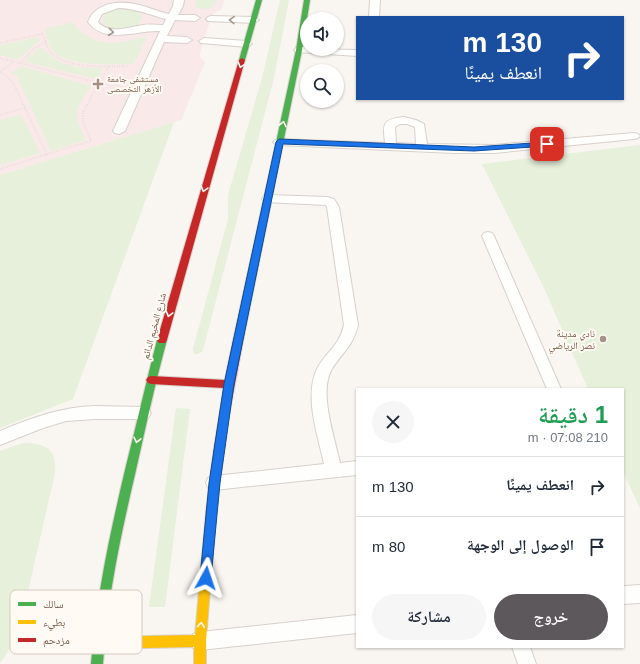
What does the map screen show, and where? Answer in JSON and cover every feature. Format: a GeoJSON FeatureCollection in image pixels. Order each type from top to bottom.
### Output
{"type":"FeatureCollection","features":[{"type":"Feature","properties":{"kind":"main road","name":"شارع المخيم الدائم"},"geometry":{"type":"LineString","coordinates":[[105,590],[110,558],[151,380],[259,0]]}},
{"type":"Feature","properties":{"kind":"main road"},"geometry":{"type":"LineString","coordinates":[[200,664],[200,641],[214,483],[229,384],[299,50],[307,0]]}},
{"type":"Feature","properties":{"kind":"main road"},"geometry":{"type":"LineString","coordinates":[[151,380],[229,384]]}},
{"type":"Feature","properties":{"kind":"main road"},"geometry":{"type":"LineString","coordinates":[[142,642],[200,641]]}},
{"type":"Feature","properties":{"kind":"main road","name":"شارع المخيم الدائم"},"geometry":{"type":"LineString","coordinates":[[97,654],[97,664]]}},
{"type":"Feature","properties":{"kind":"lane"},"geometry":{"type":"LineString","coordinates":[[119,131],[180,0]]}},
{"type":"Feature","properties":{"kind":"lane"},"geometry":{"type":"LineString","coordinates":[[374,16],[375,0]]}},
{"type":"Feature","properties":{"kind":"lane"},"geometry":{"type":"LineString","coordinates":[[166,28],[142,28],[121,32],[110,32],[100,30],[93,22],[94,18],[101,11],[121,5],[138,7],[152,13],[172,17],[195,18]]}},
{"type":"Feature","properties":{"kind":"lane"},"geometry":{"type":"LineString","coordinates":[[210,19],[254,20]]}},
{"type":"Feature","properties":{"kind":"lane"},"geometry":{"type":"LineString","coordinates":[[161,39],[187,40]]}},
{"type":"Feature","properties":{"kind":"lane"},"geometry":{"type":"LineString","coordinates":[[204,41],[247,44]]}},
{"type":"Feature","properties":{"kind":"lane"},"geometry":{"type":"LineString","coordinates":[[299,50],[356,53]]}},
{"type":"Feature","properties":{"kind":"lane"},"geometry":{"type":"LineString","coordinates":[[391,146],[389,126],[394,121],[403,120],[413,122],[420,126],[422,147]]}},
{"type":"Feature","properties":{"kind":"lane"},"geometry":{"type":"LineString","coordinates":[[279,142],[494,149],[634,136]]}},
{"type":"Feature","properties":{"kind":"lane"},"geometry":{"type":"LineString","coordinates":[[268,199],[327,201],[330,202],[333,207],[351,326],[348,338],[330,359],[323,372],[319,385],[320,400],[334,470]]}},
{"type":"Feature","properties":{"kind":"lane"},"geometry":{"type":"LineString","coordinates":[[488,236],[554,388]]}},
{"type":"Feature","properties":{"kind":"lane"},"geometry":{"type":"LineString","coordinates":[[0,438],[66,414],[143,413]]}},
{"type":"Feature","properties":{"kind":"lane"},"geometry":{"type":"LineString","coordinates":[[214,483],[356,468]]}},
{"type":"Feature","properties":{"kind":"lane"},"geometry":{"type":"LineString","coordinates":[[624,595],[640,594]]}},
{"type":"Feature","properties":{"kind":"lane"},"geometry":{"type":"LineString","coordinates":[[200,641],[356,624]]}},
{"type":"Feature","properties":{"kind":"lane"},"geometry":{"type":"LineString","coordinates":[[521,648],[527,664]]}},
{"type":"Feature","properties":{"kind":"path"},"geometry":{"type":"LineString","coordinates":[[0,43],[42,34],[50,50],[57,58],[80,64],[149,66]]}},
{"type":"Feature","properties":{"kind":"path"},"geometry":{"type":"LineString","coordinates":[[21,63],[31,51],[46,41]]}},
{"type":"Feature","properties":{"kind":"path"},"geometry":{"type":"LineString","coordinates":[[0,58],[99,83]]}},
{"type":"Feature","properties":{"kind":"path"},"geometry":{"type":"LineString","coordinates":[[13,62],[0,72],[11,79],[47,154]]}},
{"type":"Feature","properties":{"kind":"path"},"geometry":{"type":"LineString","coordinates":[[0,169],[92,141],[82,118],[85,107],[109,66]]}},
{"type":"Feature","properties":{"kind":"path"},"geometry":{"type":"LineString","coordinates":[[0,115],[25,108]]}},
{"type":"Feature","properties":{"kind":"shaded area","name":"مستشفى جامعة الأزهر التخصصى"},"geometry":{"type":"Polygon","coordinates":[[[0,0],[224,0],[221,10],[212,14],[199,57],[205,62],[181,120],[0,175],[0,0]]]}},
{"type":"Feature","properties":{"kind":"green space"},"geometry":{"type":"Polygon","coordinates":[[[195,0],[216,0],[215,5],[208,9],[196,8],[195,0]]]}},
{"type":"Feature","properties":{"kind":"green space"},"geometry":{"type":"Polygon","coordinates":[[[280,0],[289,0],[274,78],[203,350],[202,352],[194,354],[193,349],[228,219],[228,195],[262,78],[280,0]]]}},
{"type":"Feature","properties":{"kind":"green space"},"geometry":{"type":"Polygon","coordinates":[[[119,9],[137,11],[142,16],[140,21],[132,28],[126,29],[107,27],[103,24],[102,21],[105,15],[119,9]]]}},
{"type":"Feature","properties":{"kind":"green space"},"geometry":{"type":"Polygon","coordinates":[[[72,22],[88,36],[104,42],[113,43],[143,37],[146,38],[134,64],[90,64],[68,60],[59,56],[52,50],[45,29],[72,22]]]}},
{"type":"Feature","properties":{"kind":"green space"},"geometry":{"type":"Polygon","coordinates":[[[38,37],[40,41],[30,48],[18,60],[0,55],[0,45],[38,37]]]}},
{"type":"Feature","properties":{"kind":"green space"},"geometry":{"type":"Polygon","coordinates":[[[42,47],[55,59],[70,65],[86,68],[103,68],[97,79],[25,62],[30,55],[42,47]]]}},
{"type":"Feature","properties":{"kind":"green space"},"geometry":{"type":"Polygon","coordinates":[[[21,66],[91,86],[77,112],[77,117],[86,140],[51,151],[16,74],[13,75],[11,73],[21,66]]]}},
{"type":"Feature","properties":{"kind":"green space"},"geometry":{"type":"Polygon","coordinates":[[[21,114],[40,153],[0,165],[0,120],[21,114]]]}},
{"type":"Feature","properties":{"kind":"green space"},"geometry":{"type":"Polygon","coordinates":[[[174,122],[73,399],[0,428],[0,175],[174,122]]]}},
{"type":"Feature","properties":{"kind":"green space","name":"نادي مدينة نصر الرياضي"},"geometry":{"type":"Polygon","coordinates":[[[640,145],[640,508],[624,474],[624,388],[588,388],[544,288],[482,164],[640,145]]]}},
{"type":"Feature","properties":{"kind":"green space"},"geometry":{"type":"Polygon","coordinates":[[[176,408],[190,409],[165,607],[149,607],[176,408]]]}},
{"type":"Feature","properties":{"kind":"green space"},"geometry":{"type":"Polygon","coordinates":[[[23,443],[44,446],[52,453],[54,458],[55,473],[28,590],[10,590],[10,647],[0,663],[0,451],[23,443]]]}},
{"type":"Feature","properties":{"kind":"traffic: fast"},"geometry":{"type":"LineString","coordinates":[[242,60],[259,0]]}},
{"type":"Feature","properties":{"kind":"traffic: fast"},"geometry":{"type":"LineString","coordinates":[[238,341],[299,50],[307,0]]}},
{"type":"Feature","properties":{"kind":"traffic: fast"},"geometry":{"type":"LineString","coordinates":[[105,590],[144,410],[162,340]]}},
{"type":"Feature","properties":{"kind":"traffic: fast"},"geometry":{"type":"LineString","coordinates":[[97,664],[98,654]]}},
{"type":"Feature","properties":{"kind":"traffic: slow"},"geometry":{"type":"LineString","coordinates":[[200,664],[200,641],[211,513]]}},
{"type":"Feature","properties":{"kind":"traffic: slow"},"geometry":{"type":"LineString","coordinates":[[142,642],[200,641]]}},
{"type":"Feature","properties":{"kind":"traffic: jam"},"geometry":{"type":"LineString","coordinates":[[162,340],[242,60]]}},
{"type":"Feature","properties":{"kind":"traffic: jam"},"geometry":{"type":"LineString","coordinates":[[211,513],[222,426],[238,341]]}},
{"type":"Feature","properties":{"kind":"traffic: jam"},"geometry":{"type":"LineString","coordinates":[[151,380],[229,384]]}},
{"type":"Feature","properties":{"kind":"place","name":"مستشفى جامعة الأزهر التخصصى"},"geometry":{"type":"Point","coordinates":[98,84]}},
{"type":"Feature","properties":{"kind":"place","name":"نادي مدينة نصر الرياضي"},"geometry":{"type":"Point","coordinates":[603,339]}},
{"type":"Feature","properties":{"kind":"route"},"geometry":{"type":"LineString","coordinates":[[206,578],[214,483],[229,384],[279,142],[454,149],[494,149],[547,144]]}}]}
